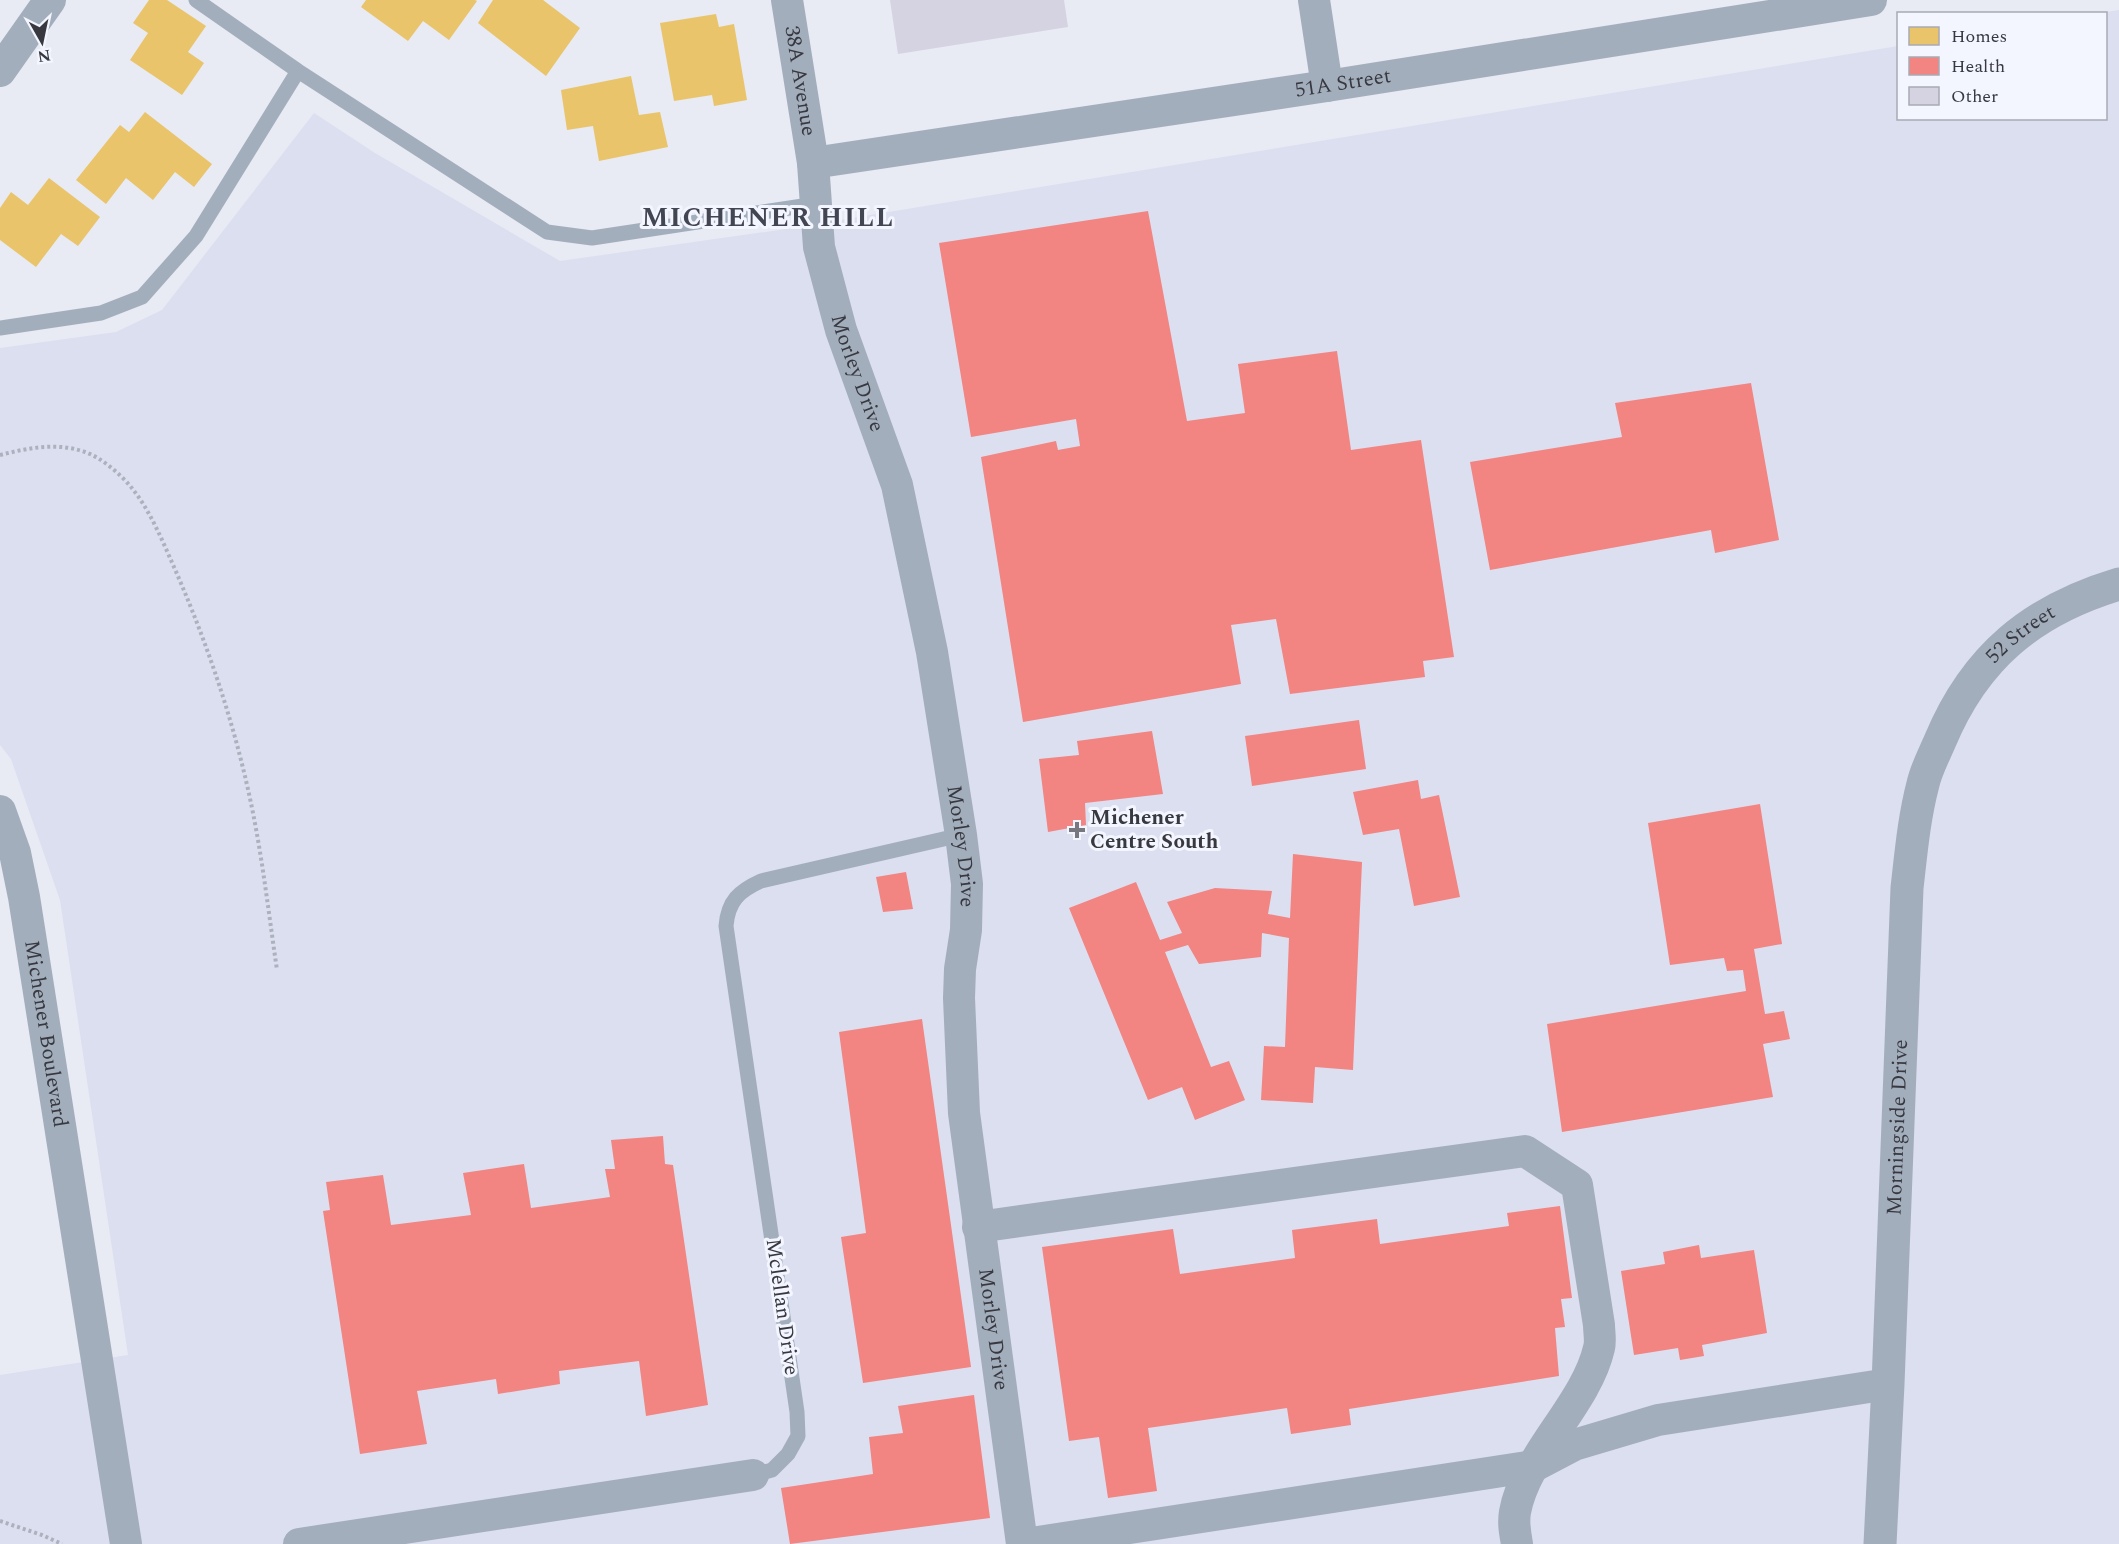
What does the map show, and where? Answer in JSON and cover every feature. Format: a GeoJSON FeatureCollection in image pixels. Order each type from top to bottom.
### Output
{"type":"FeatureCollection","features":[{"type":"Feature","properties":{"kind":"street"},"geometry":{"type":"LineString","coordinates":[[0,71],[50,0]]}},
{"type":"Feature","properties":{"kind":"street","name":"38A Avenue"},"geometry":{"type":"LineString","coordinates":[[788,0],[813,163]]}},
{"type":"Feature","properties":{"kind":"street"},"geometry":{"type":"LineString","coordinates":[[1314,0],[1327,86]]}},
{"type":"Feature","properties":{"kind":"street","name":"51A Street"},"geometry":{"type":"LineString","coordinates":[[813,163],[1327,86],[1872,0]]}},
{"type":"Feature","properties":{"kind":"street","name":"Morley Drive"},"geometry":{"type":"LineString","coordinates":[[813,163],[819,247],[841,330],[897,485],[932,652],[961,835],[967,884],[966,930],[960,969],[959,1010],[964,1113],[978,1227],[1024,1544]]}},
{"type":"Feature","properties":{"kind":"street","name":"52 Street"},"geometry":{"type":"LineString","coordinates":[[1950,718],[1970,684],[2001,647],[2042,617],[2092,592],[2119,584]]}},
{"type":"Feature","properties":{"kind":"street","name":"Morningside Drive"},"geometry":{"type":"LineString","coordinates":[[1880,1544],[1907,888],[1923,782],[1950,718]]}},
{"type":"Feature","properties":{"kind":"street","name":"Michener Boulevard"},"geometry":{"type":"LineString","coordinates":[[0,811],[15,853],[24,897],[126,1544]]}},
{"type":"Feature","properties":{"kind":"street"},"geometry":{"type":"LineString","coordinates":[[978,1227],[1525,1151],[1577,1185],[1599,1325],[1599,1346],[1587,1381],[1534,1466],[1517,1500],[1514,1526],[1517,1544]]}},
{"type":"Feature","properties":{"kind":"street"},"geometry":{"type":"LineString","coordinates":[[1024,1544],[1534,1466],[1574,1445],[1658,1420],[1888,1384]]}},
{"type":"Feature","properties":{"kind":"street","name":"Mclellan Drive"},"geometry":{"type":"LineString","coordinates":[[299,1544],[753,1475]]}},
{"type":"Feature","properties":{"kind":"lane"},"geometry":{"type":"LineString","coordinates":[[196,0],[298,71],[547,232],[592,237],[816,204]]}},
{"type":"Feature","properties":{"kind":"lane"},"geometry":{"type":"LineString","coordinates":[[0,328],[101,313],[142,297],[196,237],[298,71]]}},
{"type":"Feature","properties":{"kind":"lane","name":"Mclellan Drive"},"geometry":{"type":"LineString","coordinates":[[753,1475],[772,1470],[788,1454],[798,1436],[797,1412],[726,926],[730,904],[737,894],[760,881],[961,835]]}},
{"type":"Feature","properties":{"kind":"path"},"geometry":{"type":"LineString","coordinates":[[0,454],[50,446],[86,452],[116,472],[131,488],[147,512],[203,638],[235,739],[260,853],[277,969]]}},
{"type":"Feature","properties":{"kind":"path"},"geometry":{"type":"LineString","coordinates":[[0,1521],[62,1544]]}},
{"type":"Feature","properties":{"kind":"shaded area","name":"Michener Centre South"},"geometry":{"type":"Polygon","coordinates":[[[2119,10],[2119,1544],[0,1544],[0,1375],[128,1355],[60,900],[11,759],[0,745],[0,348],[116,332],[162,310],[314,113],[375,153],[560,261],[779,230],[1897,46],[1897,120],[2107,120],[2106,12],[2119,10]]]}},
{"type":"Feature","properties":{"kind":"building: Homes"},"geometry":{"type":"Polygon","coordinates":[[[149,0],[167,0],[206,26],[188,52],[204,63],[182,95],[130,60],[148,33],[133,23],[149,0]]]}},
{"type":"Feature","properties":{"kind":"building: Homes"},"geometry":{"type":"Polygon","coordinates":[[[366,0],[477,1],[449,40],[423,21],[408,41],[361,7],[366,0]]]}},
{"type":"Feature","properties":{"kind":"building: Homes"},"geometry":{"type":"Polygon","coordinates":[[[493,0],[543,0],[580,28],[546,76],[478,23],[493,0]]]}},
{"type":"Feature","properties":{"kind":"building: Homes"},"geometry":{"type":"Polygon","coordinates":[[[716,14],[719,27],[734,24],[747,100],[714,106],[712,95],[674,101],[660,23],[716,14]]]}},
{"type":"Feature","properties":{"kind":"building: Homes"},"geometry":{"type":"Polygon","coordinates":[[[631,76],[639,115],[660,112],[668,147],[599,161],[593,126],[567,130],[561,90],[631,76]]]}},
{"type":"Feature","properties":{"kind":"building: Homes"},"geometry":{"type":"Polygon","coordinates":[[[145,112],[212,164],[194,187],[175,172],[153,200],[126,178],[106,204],[76,180],[120,125],[129,132],[145,112]]]}},
{"type":"Feature","properties":{"kind":"building: Homes"},"geometry":{"type":"Polygon","coordinates":[[[49,178],[100,217],[78,246],[61,234],[36,267],[0,240],[0,208],[11,192],[28,205],[49,178]]]}},
{"type":"Feature","properties":{"kind":"building: Health"},"geometry":{"type":"Polygon","coordinates":[[[1148,211],[1187,421],[1245,413],[1238,364],[1337,351],[1351,450],[1421,440],[1454,657],[1423,661],[1425,677],[1290,694],[1276,619],[1231,625],[1241,684],[1023,722],[981,457],[1056,441],[1058,450],[1080,446],[1076,419],[971,437],[939,243],[1148,211]]]}},
{"type":"Feature","properties":{"kind":"building: Health"},"geometry":{"type":"Polygon","coordinates":[[[1751,383],[1779,540],[1715,553],[1711,530],[1490,570],[1470,462],[1622,437],[1615,403],[1751,383]]]}},
{"type":"Feature","properties":{"kind":"building: Health"},"geometry":{"type":"Polygon","coordinates":[[[1359,720],[1366,769],[1252,786],[1245,736],[1359,720]]]}},
{"type":"Feature","properties":{"kind":"building: Health"},"geometry":{"type":"Polygon","coordinates":[[[1152,731],[1163,794],[1085,803],[1086,825],[1048,832],[1039,759],[1079,755],[1077,741],[1152,731]]]}},
{"type":"Feature","properties":{"kind":"building: Health"},"geometry":{"type":"Polygon","coordinates":[[[1418,780],[1421,799],[1439,795],[1460,897],[1414,906],[1399,829],[1363,835],[1353,792],[1418,780]]]}},
{"type":"Feature","properties":{"kind":"building: Health"},"geometry":{"type":"Polygon","coordinates":[[[1760,804],[1782,944],[1754,949],[1765,1014],[1784,1011],[1790,1039],[1763,1044],[1773,1097],[1562,1132],[1547,1024],[1746,991],[1743,970],[1727,971],[1724,958],[1670,965],[1648,823],[1760,804]]]}},
{"type":"Feature","properties":{"kind":"building: Health"},"geometry":{"type":"Polygon","coordinates":[[[1293,854],[1362,862],[1353,1070],[1315,1067],[1313,1103],[1261,1100],[1264,1046],[1285,1047],[1289,938],[1262,933],[1261,957],[1199,964],[1188,945],[1165,952],[1211,1067],[1229,1061],[1245,1100],[1195,1120],[1182,1087],[1148,1100],[1069,908],[1136,882],[1160,940],[1182,933],[1167,902],[1215,888],[1272,891],[1268,914],[1290,918],[1293,854]]]}},
{"type":"Feature","properties":{"kind":"building: Health"},"geometry":{"type":"Polygon","coordinates":[[[906,872],[913,909],[883,912],[876,877],[906,872]]]}},
{"type":"Feature","properties":{"kind":"building: Health"},"geometry":{"type":"Polygon","coordinates":[[[922,1019],[971,1367],[863,1383],[841,1237],[866,1233],[839,1032],[922,1019]]]}},
{"type":"Feature","properties":{"kind":"building: Health"},"geometry":{"type":"Polygon","coordinates":[[[663,1136],[665,1164],[673,1165],[708,1405],[646,1416],[639,1361],[559,1371],[560,1384],[498,1394],[496,1379],[417,1391],[427,1444],[360,1454],[323,1211],[330,1210],[326,1182],[383,1175],[391,1225],[471,1215],[463,1173],[524,1164],[531,1208],[610,1197],[605,1169],[615,1169],[611,1140],[663,1136]]]}},
{"type":"Feature","properties":{"kind":"building: Health"},"geometry":{"type":"Polygon","coordinates":[[[1560,1206],[1572,1298],[1561,1299],[1565,1327],[1555,1328],[1559,1376],[1349,1409],[1351,1425],[1291,1434],[1287,1408],[1148,1428],[1157,1491],[1108,1498],[1099,1437],[1069,1441],[1042,1247],[1173,1229],[1180,1274],[1295,1258],[1292,1230],[1377,1219],[1380,1244],[1509,1226],[1507,1213],[1560,1206]]]}},
{"type":"Feature","properties":{"kind":"building: Health"},"geometry":{"type":"Polygon","coordinates":[[[1699,1245],[1701,1258],[1754,1250],[1767,1333],[1702,1345],[1704,1356],[1680,1360],[1678,1348],[1634,1355],[1621,1271],[1665,1264],[1663,1252],[1699,1245]]]}},
{"type":"Feature","properties":{"kind":"building: Health"},"geometry":{"type":"Polygon","coordinates":[[[974,1395],[990,1518],[790,1544],[781,1488],[873,1474],[869,1437],[903,1433],[898,1406],[974,1395]]]}},
{"type":"Feature","properties":{"kind":"building: Other"},"geometry":{"type":"Polygon","coordinates":[[[890,0],[1064,0],[1068,27],[898,54],[890,0]]]}},
{"type":"Feature","properties":{"kind":"place","name":"Michener Centre South"},"geometry":{"type":"Point","coordinates":[1077,830]}},
{"type":"Feature","properties":{"kind":"district","name":"MICHENER HILL"},"geometry":{"type":"Point","coordinates":[768,218]}}]}
